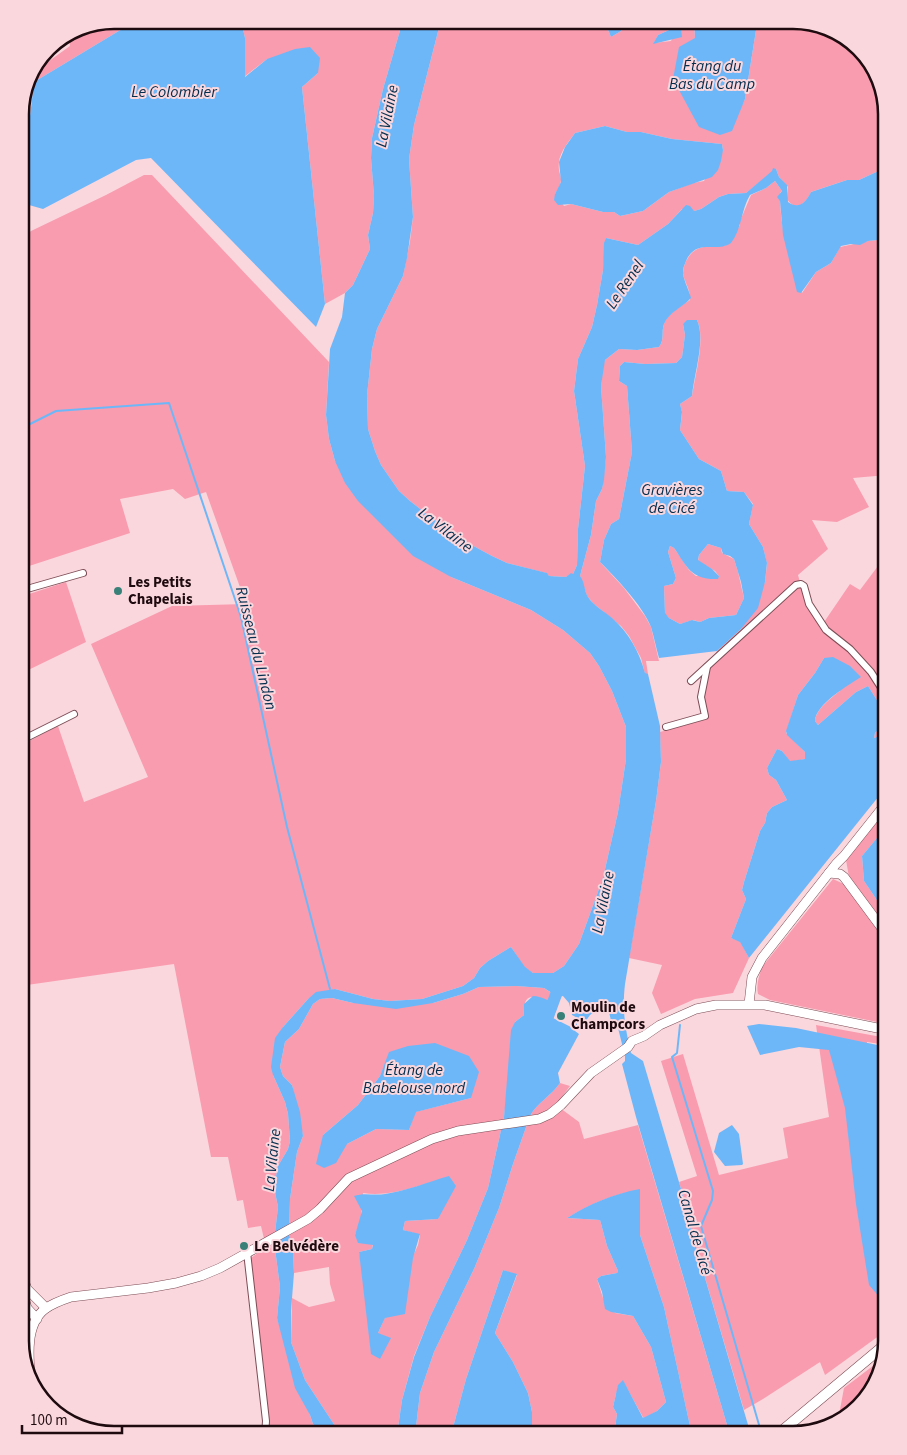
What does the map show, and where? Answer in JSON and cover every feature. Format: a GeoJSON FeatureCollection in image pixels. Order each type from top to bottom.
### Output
{"type":"FeatureCollection","features":[{"type":"Feature","properties":{"kind":"main road"},"geometry":{"type":"LineString","coordinates":[[788,1426],[878,1351]]}},
{"type":"Feature","properties":{"kind":"street"},"geometry":{"type":"LineString","coordinates":[[29,589],[84,573]]}},
{"type":"Feature","properties":{"kind":"street"},"geometry":{"type":"LineString","coordinates":[[691,681],[796,585],[800,584],[804,586],[809,604],[826,630],[850,649],[878,684]]}},
{"type":"Feature","properties":{"kind":"street"},"geometry":{"type":"LineString","coordinates":[[666,727],[705,716],[701,697],[708,666]]}},
{"type":"Feature","properties":{"kind":"street"},"geometry":{"type":"LineString","coordinates":[[29,736],[74,714]]}},
{"type":"Feature","properties":{"kind":"street"},"geometry":{"type":"LineString","coordinates":[[749,1004],[752,977],[762,958],[878,813]]}},
{"type":"Feature","properties":{"kind":"street"},"geometry":{"type":"LineString","coordinates":[[844,856],[844,877]]}},
{"type":"Feature","properties":{"kind":"street"},"geometry":{"type":"LineString","coordinates":[[829,874],[840,874],[844,877],[878,923]]}},
{"type":"Feature","properties":{"kind":"street"},"geometry":{"type":"LineString","coordinates":[[30,1360],[30,1342],[41,1314],[56,1302],[70,1297],[176,1284],[220,1268],[314,1215],[349,1178],[358,1173],[432,1139],[470,1128],[539,1120],[561,1105],[582,1080],[628,1047],[637,1038],[644,1036],[668,1021],[696,1009],[716,1004],[765,1005],[878,1028]]}},
{"type":"Feature","properties":{"kind":"street"},"geometry":{"type":"LineString","coordinates":[[247,1252],[266,1426]]}},
{"type":"Feature","properties":{"kind":"street"},"geometry":{"type":"LineString","coordinates":[[29,1301],[41,1314]]}},
{"type":"Feature","properties":{"kind":"street"},"geometry":{"type":"LineString","coordinates":[[29,1309],[41,1314]]}},
{"type":"Feature","properties":{"kind":"shaded area"},"geometry":{"type":"Polygon","coordinates":[[[122,29],[35,81],[46,63],[70,46],[69,42],[81,35],[97,30],[122,29]]]}},
{"type":"Feature","properties":{"kind":"shaded area"},"geometry":{"type":"Polygon","coordinates":[[[243,29],[400,29],[383,89],[372,138],[371,158],[374,196],[373,213],[368,235],[370,249],[353,285],[345,293],[325,304],[302,87],[318,73],[267,59],[244,77],[245,38],[243,29]]]}},
{"type":"Feature","properties":{"kind":"shaded area"},"geometry":{"type":"Polygon","coordinates":[[[439,29],[608,29],[611,37],[622,29],[669,29],[658,35],[654,43],[671,41],[676,29],[694,29],[695,38],[739,111],[745,99],[756,29],[810,30],[821,33],[840,43],[857,58],[869,76],[878,103],[878,171],[859,180],[847,180],[811,192],[804,203],[797,206],[790,203],[787,199],[788,187],[779,177],[776,169],[746,193],[728,194],[719,197],[701,209],[694,211],[682,209],[668,224],[638,245],[606,238],[597,305],[592,327],[578,359],[574,391],[585,466],[578,529],[577,565],[573,574],[566,577],[549,576],[546,573],[507,563],[455,536],[399,491],[381,465],[375,451],[368,429],[367,395],[372,349],[377,329],[403,276],[410,241],[413,217],[409,159],[414,125],[439,29]],[[605,126],[575,133],[563,151],[559,162],[561,180],[555,194],[564,206],[571,204],[603,212],[614,212],[620,216],[643,211],[669,192],[704,181],[723,150],[722,144],[672,139],[641,132],[627,132],[605,126]]]}},
{"type":"Feature","properties":{"kind":"shaded area"},"geometry":{"type":"Polygon","coordinates":[[[144,175],[152,175],[329,362],[326,415],[329,439],[335,461],[451,577],[531,610],[563,630],[590,653],[612,691],[626,727],[626,759],[618,812],[603,878],[579,944],[564,966],[553,973],[533,973],[525,968],[511,947],[488,961],[480,968],[474,978],[463,986],[422,999],[390,1001],[373,999],[335,989],[308,999],[283,1027],[273,1075],[285,1102],[290,1141],[288,1149],[278,1166],[274,1187],[278,1207],[274,1241],[280,1287],[277,1318],[314,1426],[269,1426],[264,1369],[253,1296],[251,1258],[266,1247],[261,1226],[248,1228],[243,1200],[237,1201],[228,1157],[211,1157],[174,964],[29,985],[29,741],[58,726],[84,802],[148,777],[91,644],[172,606],[246,604],[206,492],[185,499],[173,489],[120,499],[130,533],[29,566],[29,233],[144,175]]]}},
{"type":"Feature","properties":{"kind":"shaded area"},"geometry":{"type":"Polygon","coordinates":[[[775,181],[782,191],[780,193],[780,207],[784,232],[789,256],[802,293],[816,272],[831,263],[840,247],[878,240],[878,476],[853,478],[869,507],[837,522],[812,520],[828,549],[798,575],[806,604],[820,628],[850,584],[860,590],[878,566],[878,702],[868,686],[856,692],[818,725],[815,721],[818,712],[824,704],[840,691],[824,658],[798,695],[786,733],[805,752],[805,759],[790,762],[782,751],[777,749],[767,768],[769,775],[776,780],[787,800],[772,807],[767,813],[742,890],[746,899],[731,938],[740,941],[749,958],[733,993],[695,999],[661,1014],[652,993],[662,965],[629,958],[656,801],[661,762],[660,732],[707,719],[703,696],[711,665],[717,651],[741,629],[765,582],[767,564],[763,547],[749,524],[753,504],[744,492],[727,491],[721,471],[699,459],[680,430],[682,413],[680,404],[692,396],[700,346],[697,320],[683,324],[685,335],[682,357],[676,363],[645,364],[624,362],[620,366],[619,381],[627,386],[632,452],[619,519],[611,524],[604,540],[600,562],[624,588],[651,627],[659,661],[646,661],[648,674],[645,674],[641,658],[629,636],[621,626],[587,596],[580,576],[591,535],[596,501],[602,489],[606,457],[601,386],[603,364],[605,360],[619,349],[637,350],[659,347],[666,320],[675,310],[690,300],[683,273],[684,265],[688,258],[700,248],[727,245],[740,225],[751,195],[766,188],[775,181]]]}},
{"type":"Feature","properties":{"kind":"shaded area"},"geometry":{"type":"Polygon","coordinates":[[[708,544],[721,548],[722,553],[734,559],[744,598],[736,615],[709,618],[700,622],[693,620],[680,624],[665,614],[664,586],[673,584],[676,578],[668,552],[670,546],[674,548],[689,570],[696,576],[719,576],[715,571],[698,561],[699,555],[708,544]]]}},
{"type":"Feature","properties":{"kind":"shaded area"},"geometry":{"type":"Polygon","coordinates":[[[66,582],[86,642],[29,670],[29,594],[66,582]]]}},
{"type":"Feature","properties":{"kind":"shaded area"},"geometry":{"type":"Polygon","coordinates":[[[878,730],[878,736],[874,738],[878,730]]]}},
{"type":"Feature","properties":{"kind":"shaded area"},"geometry":{"type":"Polygon","coordinates":[[[878,820],[878,837],[862,856],[864,881],[878,902],[878,917],[849,877],[846,860],[878,820]]]}},
{"type":"Feature","properties":{"kind":"shaded area"},"geometry":{"type":"Polygon","coordinates":[[[833,879],[846,885],[878,929],[878,1022],[770,1000],[758,994],[757,990],[762,967],[833,879]]]}},
{"type":"Feature","properties":{"kind":"shaded area"},"geometry":{"type":"Polygon","coordinates":[[[516,986],[544,988],[553,994],[549,1002],[534,997],[527,999],[524,1015],[515,1022],[504,1117],[488,1188],[467,1240],[430,1317],[414,1356],[402,1400],[398,1426],[335,1426],[305,1380],[291,1342],[292,1298],[309,1307],[335,1301],[330,1284],[329,1267],[294,1273],[289,1233],[290,1199],[297,1152],[303,1136],[292,1085],[283,1076],[280,1067],[285,1042],[299,1029],[313,1004],[320,999],[332,998],[353,1003],[433,1003],[479,987],[516,986]],[[390,1052],[380,1076],[358,1105],[323,1135],[347,1144],[376,1129],[409,1130],[415,1112],[471,1098],[390,1052]],[[449,1177],[395,1192],[384,1194],[363,1193],[361,1219],[355,1235],[373,1244],[372,1249],[359,1252],[378,1333],[418,1245],[420,1235],[403,1230],[405,1221],[438,1219],[449,1177]]]}},
{"type":"Feature","properties":{"kind":"shaded area"},"geometry":{"type":"Polygon","coordinates":[[[816,1025],[878,1036],[878,1044],[867,1042],[867,1089],[878,1181],[878,1337],[825,1375],[820,1362],[744,1410],[691,1230],[679,1182],[697,1176],[661,1061],[683,1054],[719,1175],[788,1158],[783,1128],[829,1117],[816,1025]]]}},
{"type":"Feature","properties":{"kind":"shaded area"},"geometry":{"type":"Polygon","coordinates":[[[560,1083],[570,1086],[556,1105],[579,1122],[584,1139],[638,1125],[727,1426],[690,1426],[664,1307],[640,1235],[640,1190],[602,1200],[567,1218],[600,1220],[607,1246],[618,1271],[617,1273],[601,1276],[597,1279],[603,1298],[615,1313],[633,1316],[651,1347],[666,1402],[657,1411],[644,1419],[623,1381],[616,1394],[613,1407],[617,1414],[615,1426],[532,1426],[532,1412],[528,1393],[513,1362],[495,1333],[517,1275],[503,1270],[466,1379],[453,1426],[416,1426],[420,1393],[434,1352],[474,1269],[499,1208],[530,1116],[560,1083]]]}},
{"type":"Feature","properties":{"kind":"shaded area"},"geometry":{"type":"Polygon","coordinates":[[[875,1365],[872,1374],[861,1393],[840,1412],[844,1388],[875,1365]]]}},
{"type":"Feature","properties":{"kind":"water","name":"Le Colombier"},"geometry":{"type":"Polygon","coordinates":[[[122,29],[243,29],[245,38],[245,77],[267,59],[295,49],[310,47],[320,58],[318,73],[302,87],[325,304],[316,327],[151,158],[136,160],[43,209],[29,205],[29,127],[35,81],[122,29]]]}},
{"type":"Feature","properties":{"kind":"water","name":"Le Renel"},"geometry":{"type":"Polygon","coordinates":[[[400,29],[439,29],[414,125],[409,159],[413,217],[407,258],[403,276],[377,329],[372,349],[367,395],[368,429],[375,451],[381,465],[399,491],[455,536],[507,563],[547,573],[549,576],[566,577],[571,573],[573,574],[577,565],[578,529],[585,466],[574,391],[578,359],[592,327],[597,305],[606,238],[638,245],[668,224],[686,205],[690,206],[694,211],[701,209],[719,197],[728,194],[746,193],[772,171],[773,168],[776,169],[779,177],[787,185],[788,202],[796,205],[802,204],[811,192],[847,180],[859,180],[878,171],[878,240],[868,241],[860,245],[841,246],[831,263],[816,272],[801,293],[797,292],[783,235],[780,201],[777,197],[782,191],[775,181],[766,188],[750,195],[735,238],[731,243],[720,247],[703,247],[688,257],[683,272],[691,298],[666,320],[659,347],[637,350],[619,349],[605,360],[601,386],[606,457],[604,480],[596,501],[591,535],[580,576],[590,600],[618,624],[628,636],[640,657],[645,673],[648,674],[660,726],[661,762],[656,801],[625,984],[624,1003],[627,1035],[631,1053],[643,1061],[748,1426],[727,1426],[636,1117],[622,1064],[625,1061],[625,1056],[618,1028],[612,1025],[609,1012],[599,1008],[585,1022],[572,1015],[569,1003],[563,996],[558,997],[544,988],[516,986],[479,987],[433,1003],[396,1009],[332,998],[320,999],[313,1004],[299,1029],[285,1042],[280,1067],[283,1076],[292,1085],[300,1112],[303,1136],[297,1152],[290,1199],[289,1233],[294,1273],[291,1342],[305,1380],[335,1426],[314,1426],[295,1388],[277,1318],[280,1287],[274,1241],[278,1207],[274,1187],[278,1166],[288,1149],[290,1141],[285,1102],[271,1067],[275,1038],[316,992],[335,989],[373,999],[390,1001],[422,999],[463,986],[474,978],[480,968],[488,961],[511,947],[525,967],[533,973],[553,973],[564,966],[579,944],[603,878],[618,812],[626,759],[626,727],[612,691],[590,653],[563,630],[531,610],[451,577],[413,556],[358,501],[345,483],[335,461],[329,439],[326,415],[330,349],[342,317],[345,293],[353,285],[370,249],[368,235],[373,213],[374,196],[371,158],[372,138],[383,89],[400,29]]]}},
{"type":"Feature","properties":{"kind":"water"},"geometry":{"type":"Polygon","coordinates":[[[608,29],[622,29],[621,31],[611,37],[608,29]]]}},
{"type":"Feature","properties":{"kind":"water","name":"Étang du Bas du Camp"},"geometry":{"type":"Polygon","coordinates":[[[681,29],[682,37],[653,44],[658,35],[669,30],[681,29]]]}},
{"type":"Feature","properties":{"kind":"water","name":"Étang du Bas du Camp"},"geometry":{"type":"Polygon","coordinates":[[[694,29],[756,29],[745,99],[732,131],[720,135],[699,127],[673,79],[679,47],[695,38],[694,29]]]}},
{"type":"Feature","properties":{"kind":"water"},"geometry":{"type":"Polygon","coordinates":[[[605,126],[627,132],[641,132],[672,139],[722,144],[723,150],[718,170],[712,177],[669,192],[643,211],[620,216],[614,212],[603,212],[571,204],[558,205],[554,200],[561,182],[559,162],[565,147],[575,133],[605,126]]]}},
{"type":"Feature","properties":{"kind":"water","name":"Gravières de Cicé"},"geometry":{"type":"Polygon","coordinates":[[[687,320],[697,320],[700,347],[692,396],[680,404],[682,412],[680,430],[699,459],[721,471],[727,491],[744,492],[753,505],[749,524],[763,547],[767,563],[765,582],[758,608],[741,629],[717,651],[659,658],[651,627],[642,610],[600,562],[604,540],[611,524],[619,519],[632,452],[627,386],[619,381],[620,366],[624,362],[645,364],[676,363],[682,357],[685,335],[683,324],[687,320]],[[708,544],[699,555],[698,560],[719,576],[718,579],[709,579],[696,575],[691,571],[674,548],[670,546],[668,552],[676,578],[673,584],[664,586],[665,613],[669,618],[680,624],[692,620],[700,622],[709,618],[736,615],[744,598],[741,582],[734,559],[723,554],[721,548],[708,544]]]}},
{"type":"Feature","properties":{"kind":"water"},"geometry":{"type":"Polygon","coordinates":[[[833,657],[850,666],[861,677],[826,702],[817,715],[815,721],[818,725],[856,692],[868,686],[878,702],[878,730],[874,738],[878,736],[878,797],[749,958],[740,942],[731,938],[746,899],[742,890],[767,813],[772,807],[787,800],[776,780],[769,775],[767,768],[777,749],[782,751],[790,761],[805,759],[805,752],[787,735],[786,731],[798,695],[824,658],[833,657]]]}},
{"type":"Feature","properties":{"kind":"water"},"geometry":{"type":"Polygon","coordinates":[[[878,837],[878,902],[864,881],[862,856],[878,837]]]}},
{"type":"Feature","properties":{"kind":"water"},"geometry":{"type":"Polygon","coordinates":[[[533,996],[549,1001],[557,1007],[553,1018],[571,1027],[574,1022],[577,1024],[575,1031],[579,1034],[558,1073],[560,1083],[530,1116],[499,1208],[474,1269],[434,1352],[420,1393],[416,1426],[398,1426],[402,1400],[414,1357],[430,1317],[467,1240],[488,1188],[504,1117],[511,1030],[515,1022],[524,1015],[524,1004],[533,996]]]}},
{"type":"Feature","properties":{"kind":"water"},"geometry":{"type":"Polygon","coordinates":[[[759,1024],[796,1028],[878,1045],[878,1296],[869,1285],[856,1204],[845,1108],[829,1050],[799,1047],[760,1055],[747,1026],[759,1024]]]}},
{"type":"Feature","properties":{"kind":"water","name":"Étang de Babelouse nord"},"geometry":{"type":"Polygon","coordinates":[[[435,1043],[469,1056],[479,1072],[471,1098],[416,1112],[409,1130],[376,1129],[347,1144],[336,1163],[324,1168],[316,1164],[323,1135],[358,1105],[380,1076],[389,1052],[408,1046],[435,1043]]]}},
{"type":"Feature","properties":{"kind":"water"},"geometry":{"type":"Polygon","coordinates":[[[732,1125],[739,1134],[743,1164],[725,1166],[714,1152],[719,1133],[732,1125]]]}},
{"type":"Feature","properties":{"kind":"water"},"geometry":{"type":"Polygon","coordinates":[[[449,1176],[456,1186],[438,1219],[405,1221],[403,1230],[420,1234],[413,1258],[405,1314],[385,1318],[378,1333],[391,1338],[380,1359],[371,1354],[359,1252],[372,1249],[373,1245],[358,1243],[355,1235],[362,1211],[354,1196],[393,1193],[449,1176]]]}},
{"type":"Feature","properties":{"kind":"water"},"geometry":{"type":"Polygon","coordinates":[[[640,1189],[640,1235],[664,1307],[690,1426],[615,1426],[617,1414],[613,1407],[618,1385],[623,1380],[643,1418],[657,1411],[666,1402],[651,1347],[633,1316],[605,1309],[597,1279],[601,1276],[617,1273],[618,1271],[607,1246],[600,1220],[567,1218],[584,1208],[620,1194],[640,1189]]]}},
{"type":"Feature","properties":{"kind":"water"},"geometry":{"type":"Polygon","coordinates":[[[503,1270],[517,1274],[495,1333],[513,1362],[528,1393],[532,1412],[532,1426],[453,1426],[466,1379],[503,1270]]]}},
{"type":"Feature","properties":{"kind":"waterway","name":"Ruisseau du Lindon"},"geometry":{"type":"LineString","coordinates":[[29,424],[56,411],[169,403],[241,617],[287,827],[330,989]]}},
{"type":"Feature","properties":{"kind":"waterway","name":"La Vilaine"},"geometry":{"type":"LineString","coordinates":[[547,1019],[558,989],[567,984]]}},
{"type":"Feature","properties":{"kind":"waterway","name":"Canal de Cicé"},"geometry":{"type":"LineString","coordinates":[[680,1025],[677,1053],[672,1057],[713,1191],[712,1200],[701,1226],[759,1426]]}},
{"type":"Feature","properties":{"kind":"place","name":"Les Petits Chapelais"},"geometry":{"type":"Point","coordinates":[118,591]}},
{"type":"Feature","properties":{"kind":"place","name":"Moulin de Champcors"},"geometry":{"type":"Point","coordinates":[561,1016]}},
{"type":"Feature","properties":{"kind":"place","name":"Le Belvédère"},"geometry":{"type":"Point","coordinates":[244,1246]}}]}
